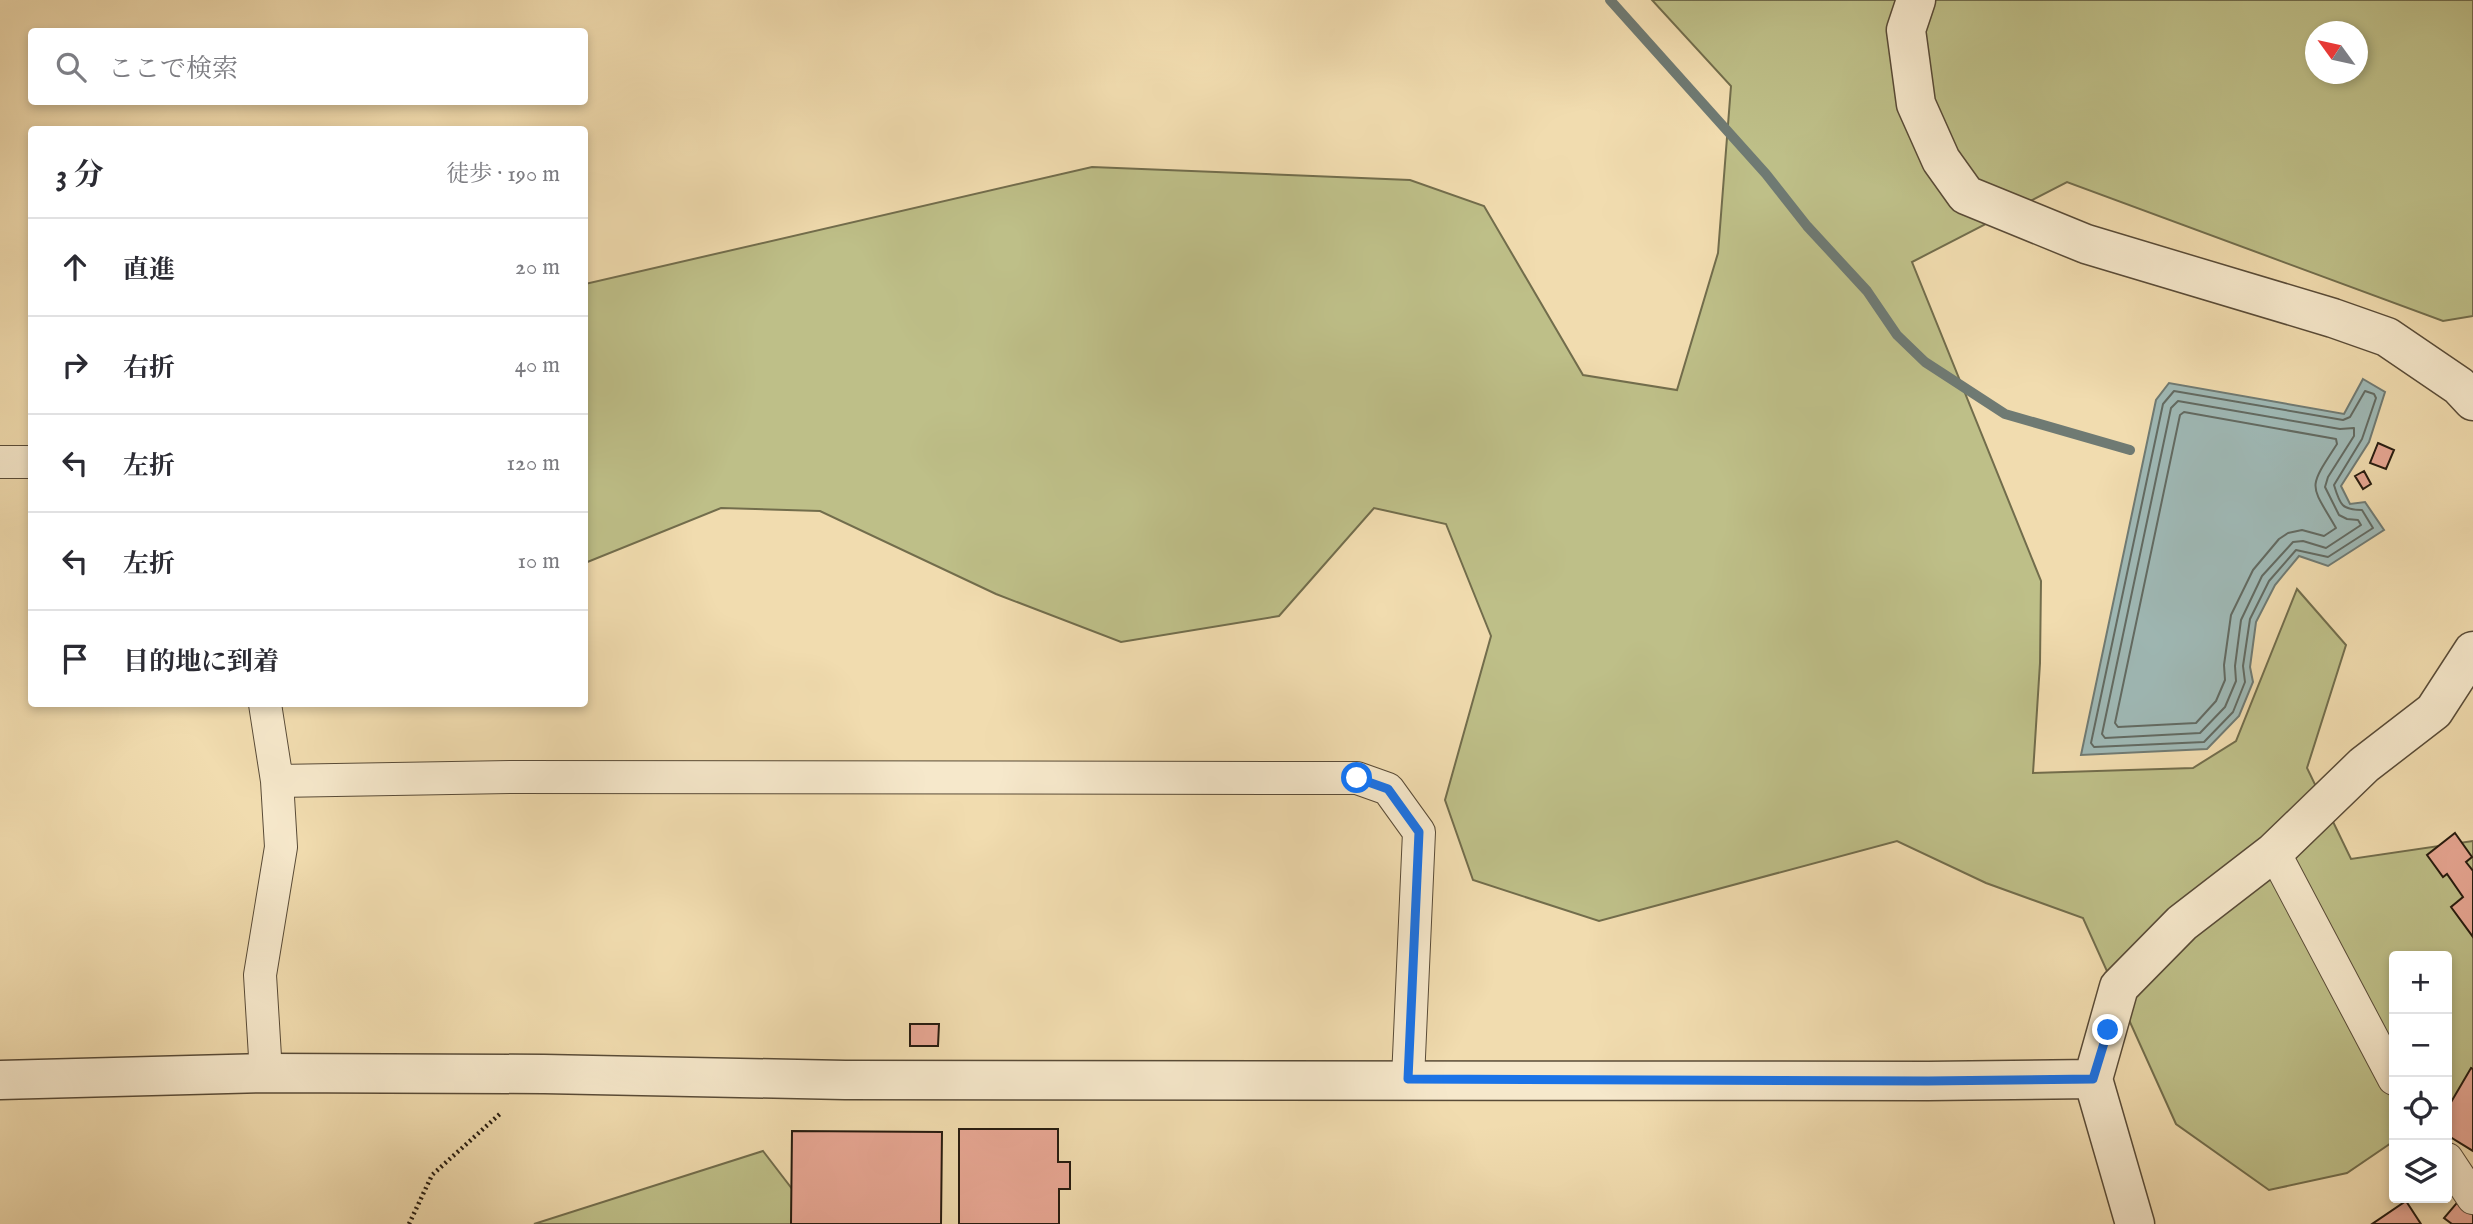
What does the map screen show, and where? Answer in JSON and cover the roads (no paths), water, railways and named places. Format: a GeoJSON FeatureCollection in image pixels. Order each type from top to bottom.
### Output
{"type":"FeatureCollection","features":[{"type":"Feature","properties":{"kind":"street"},"geometry":{"type":"LineString","coordinates":[[1916,0],[1906,30],[1916,104],[1941,160],[1966,195],[2086,244],[2320,314],[2387,337],[2459,386],[2473,401]]}},
{"type":"Feature","properties":{"kind":"street"},"geometry":{"type":"LineString","coordinates":[[0,462],[28,462]]}},
{"type":"Feature","properties":{"kind":"street"},"geometry":{"type":"LineString","coordinates":[[2135,1224],[2093,1079],[2119,987],[2182,923],[2274,852],[2364,765],[2434,711],[2473,651]]}},
{"type":"Feature","properties":{"kind":"street"},"geometry":{"type":"LineString","coordinates":[[265,707],[277,781],[281,847],[260,975],[266,1073]]}},
{"type":"Feature","properties":{"kind":"street"},"geometry":{"type":"LineString","coordinates":[[277,781],[510,777],[1357,778],[1388,789],[1419,832],[1408,1079]]}},
{"type":"Feature","properties":{"kind":"street"},"geometry":{"type":"LineString","coordinates":[[2274,852],[2393,1077]]}},
{"type":"Feature","properties":{"kind":"street"},"geometry":{"type":"LineString","coordinates":[[0,1080],[266,1073],[544,1074],[845,1080],[2093,1079]]}},
{"type":"Feature","properties":{"kind":"street"},"geometry":{"type":"LineString","coordinates":[[2452,1166],[2473,1198]]}},
{"type":"Feature","properties":{"kind":"water"},"geometry":{"type":"Polygon","coordinates":[[[2363,379],[2385,392],[2369,442],[2341,486],[2350,504],[2365,502],[2384,530],[2328,566],[2299,556],[2275,585],[2256,622],[2250,667],[2253,682],[2239,716],[2207,749],[2081,755],[2156,400],[2169,383],[2344,414],[2363,379]]]}},
{"type":"Feature","properties":{"kind":"waterway"},"geometry":{"type":"LineString","coordinates":[[1610,0],[1766,174],[1807,226],[1867,291],[1897,335],[1925,362],[2005,414],[2130,450]]}}]}
